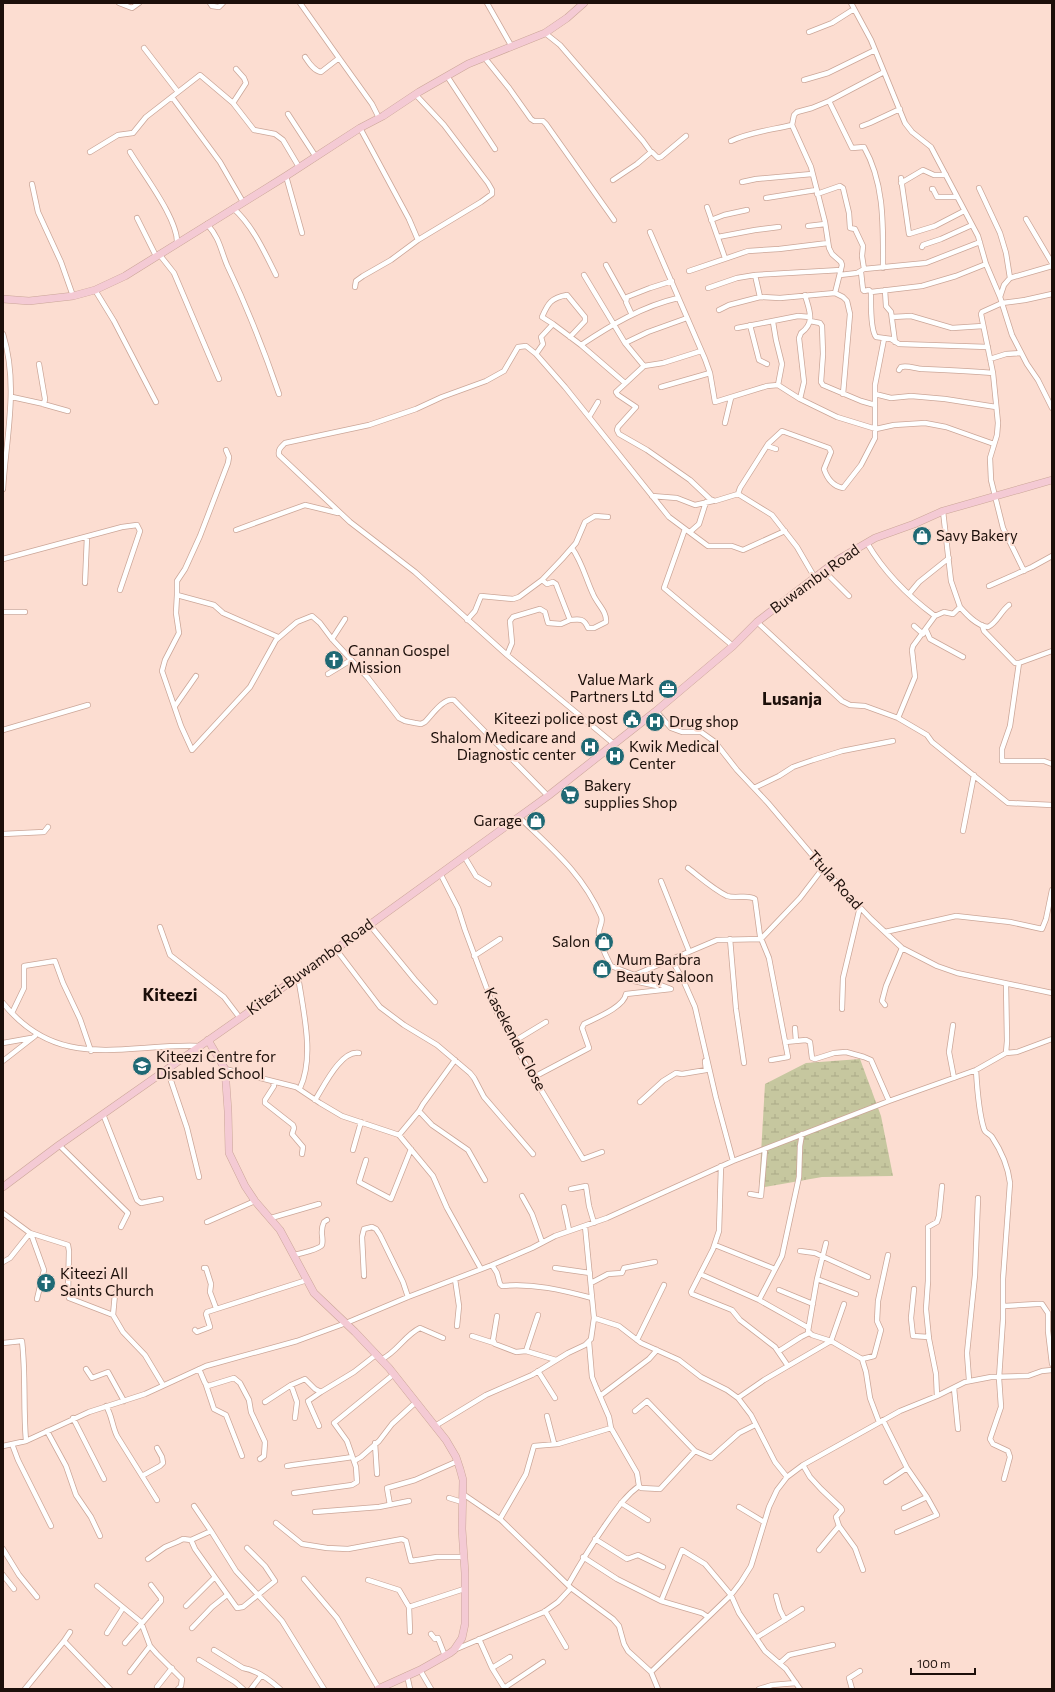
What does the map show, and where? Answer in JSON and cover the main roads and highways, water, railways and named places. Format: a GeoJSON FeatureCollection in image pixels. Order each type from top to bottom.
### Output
{"type":"FeatureCollection","features":[{"type":"Feature","properties":{"kind":"place","name":"Savy Bakery"},"geometry":{"type":"Point","coordinates":[922,536]}},
{"type":"Feature","properties":{"kind":"place","name":"Cannan Gospel Mission"},"geometry":{"type":"Point","coordinates":[334,660]}},
{"type":"Feature","properties":{"kind":"place","name":"Value Mark Partners Ltd"},"geometry":{"type":"Point","coordinates":[668,689]}},
{"type":"Feature","properties":{"kind":"place","name":"Kiteezi police post"},"geometry":{"type":"Point","coordinates":[632,719]}},
{"type":"Feature","properties":{"kind":"place","name":"Drug shop"},"geometry":{"type":"Point","coordinates":[655,722]}},
{"type":"Feature","properties":{"kind":"place","name":"Shalom Medicare and Diagnostic center"},"geometry":{"type":"Point","coordinates":[590,747]}},
{"type":"Feature","properties":{"kind":"place","name":"Kwik Medical Center"},"geometry":{"type":"Point","coordinates":[615,756]}},
{"type":"Feature","properties":{"kind":"place","name":"Bakery supplies Shop"},"geometry":{"type":"Point","coordinates":[570,795]}},
{"type":"Feature","properties":{"kind":"place","name":"Garage"},"geometry":{"type":"Point","coordinates":[536,821]}},
{"type":"Feature","properties":{"kind":"place","name":"Salon"},"geometry":{"type":"Point","coordinates":[604,942]}},
{"type":"Feature","properties":{"kind":"place","name":"Mum Barbra Beauty Saloon"},"geometry":{"type":"Point","coordinates":[602,969]}},
{"type":"Feature","properties":{"kind":"place","name":"Kiteezi Centre for Disabled School"},"geometry":{"type":"Point","coordinates":[142,1066]}},
{"type":"Feature","properties":{"kind":"place","name":"Kiteezi All Saints Church"},"geometry":{"type":"Point","coordinates":[46,1283]}},
{"type":"Feature","properties":{"kind":"district","name":"Lusanja"},"geometry":{"type":"Point","coordinates":[792,699]}},
{"type":"Feature","properties":{"kind":"district","name":"Kiteezi"},"geometry":{"type":"Point","coordinates":[170,995]}}]}
